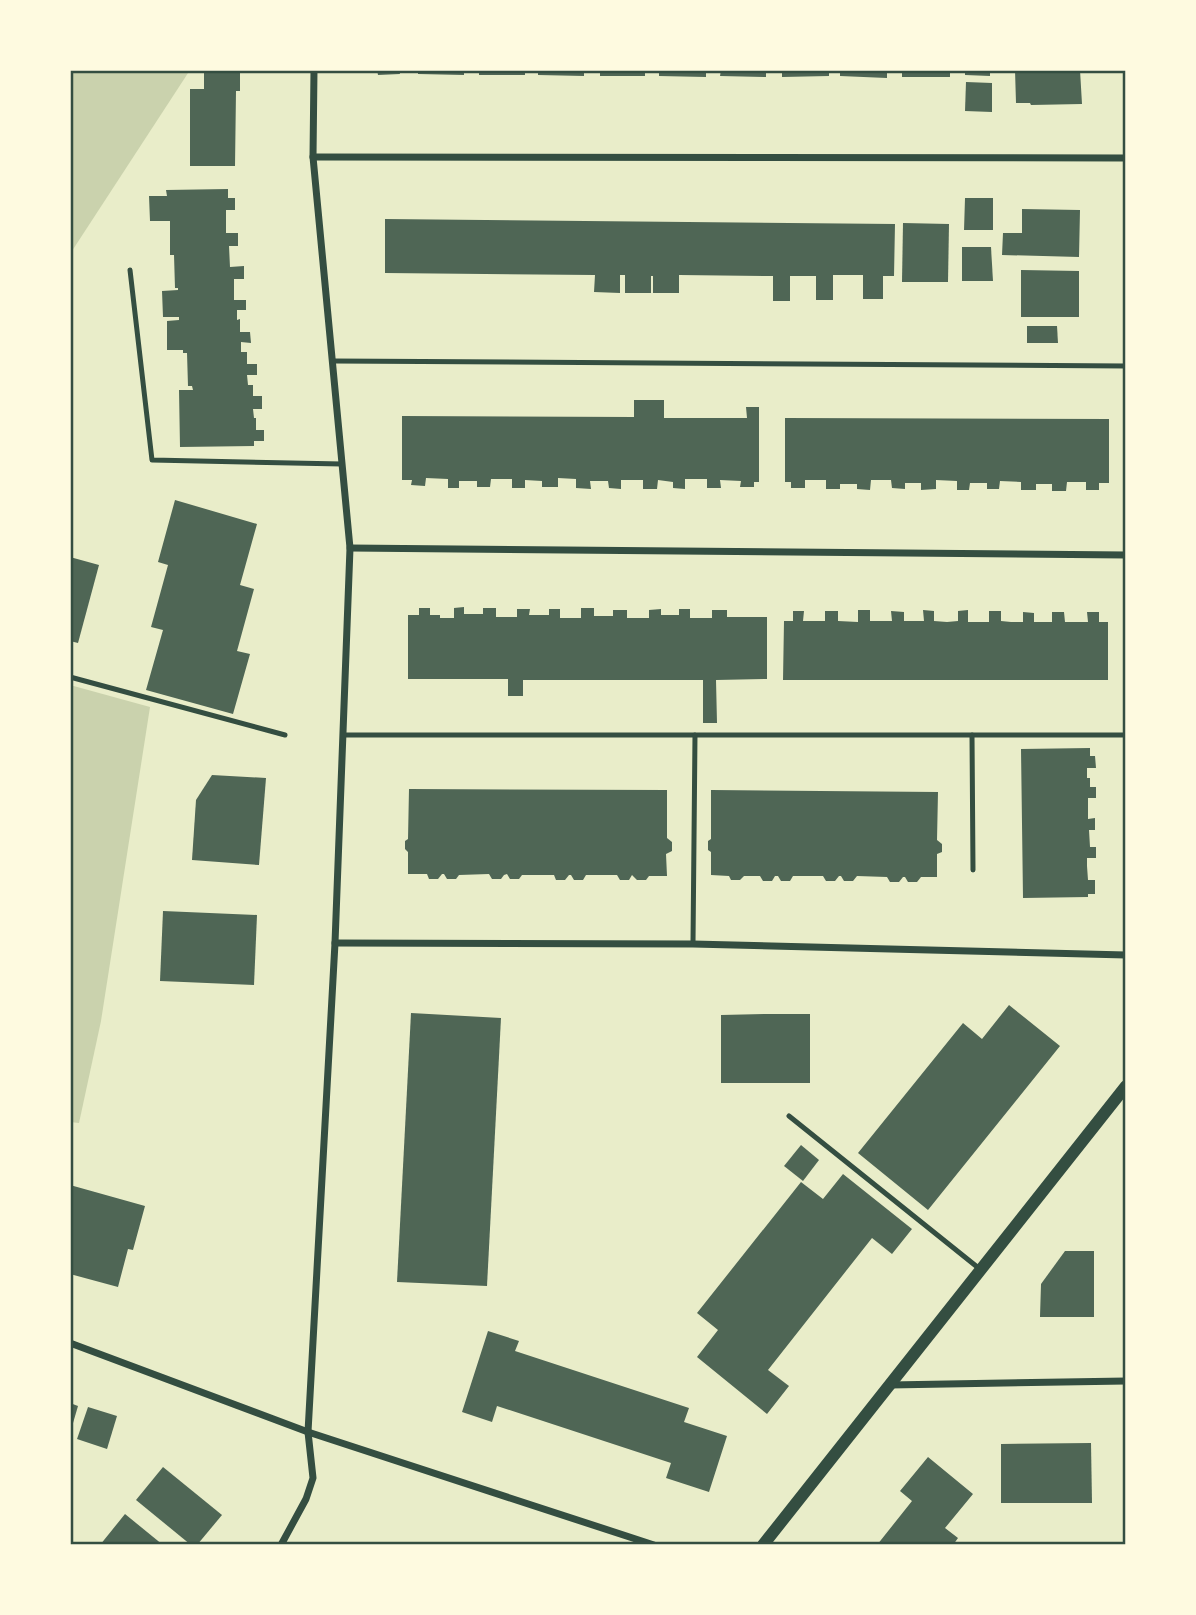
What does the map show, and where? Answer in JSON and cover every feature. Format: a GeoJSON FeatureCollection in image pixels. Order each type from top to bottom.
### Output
{"type":"FeatureCollection","features":[{"type":"Feature","properties":{"kind":"street"},"geometry":{"type":"LineString","coordinates":[[281,1545],[306,1499],[313,1478],[308,1432],[335,943],[350,548],[313,157],[314,70]]}},
{"type":"Feature","properties":{"kind":"street"},"geometry":{"type":"LineString","coordinates":[[313,157],[1126,158]]}},
{"type":"Feature","properties":{"kind":"street"},"geometry":{"type":"LineString","coordinates":[[350,548],[1126,555]]}},
{"type":"Feature","properties":{"kind":"street"},"geometry":{"type":"LineString","coordinates":[[335,943],[693,944],[1126,955]]}},
{"type":"Feature","properties":{"kind":"street"},"geometry":{"type":"LineString","coordinates":[[763,1545],[1126,1086]]}},
{"type":"Feature","properties":{"kind":"street"},"geometry":{"type":"LineString","coordinates":[[70,1343],[308,1432],[654,1545]]}},
{"type":"Feature","properties":{"kind":"street"},"geometry":{"type":"LineString","coordinates":[[890,1385],[1126,1381]]}},
{"type":"Feature","properties":{"kind":"lane"},"geometry":{"type":"LineString","coordinates":[[130,270],[152,460],[342,464]]}},
{"type":"Feature","properties":{"kind":"lane"},"geometry":{"type":"LineString","coordinates":[[332,361],[1126,366]]}},
{"type":"Feature","properties":{"kind":"lane"},"geometry":{"type":"LineString","coordinates":[[70,677],[285,735]]}},
{"type":"Feature","properties":{"kind":"lane"},"geometry":{"type":"LineString","coordinates":[[972,734],[973,870]]}},
{"type":"Feature","properties":{"kind":"lane"},"geometry":{"type":"LineString","coordinates":[[343,735],[1126,735]]}},
{"type":"Feature","properties":{"kind":"lane"},"geometry":{"type":"LineString","coordinates":[[693,944],[695,735]]}},
{"type":"Feature","properties":{"kind":"lane"},"geometry":{"type":"LineString","coordinates":[[789,1116],[981,1270]]}},
{"type":"Feature","properties":{"kind":"green space"},"geometry":{"type":"Polygon","coordinates":[[[70,70],[190,70],[70,254],[70,70]]]}},
{"type":"Feature","properties":{"kind":"green space"},"geometry":{"type":"Polygon","coordinates":[[[70,685],[150,707],[101,1021],[79,1123],[70,1122],[70,685]]]}},
{"type":"Feature","properties":{"kind":"building"},"geometry":{"type":"Polygon","coordinates":[[[204,70],[240,70],[240,91],[236,91],[235,166],[190,166],[190,89],[204,89],[204,70]]]}},
{"type":"Feature","properties":{"kind":"building"},"geometry":{"type":"Polygon","coordinates":[[[377,70],[399,70],[400,74],[378,75],[377,70]]]}},
{"type":"Feature","properties":{"kind":"building"},"geometry":{"type":"Polygon","coordinates":[[[418,70],[464,70],[464,75],[418,74],[418,70]]]}},
{"type":"Feature","properties":{"kind":"building"},"geometry":{"type":"Polygon","coordinates":[[[479,70],[525,70],[525,75],[479,75],[479,70]]]}},
{"type":"Feature","properties":{"kind":"building"},"geometry":{"type":"Polygon","coordinates":[[[538,70],[584,70],[584,76],[538,75],[538,70]]]}},
{"type":"Feature","properties":{"kind":"building"},"geometry":{"type":"Polygon","coordinates":[[[600,70],[645,70],[645,76],[600,76],[600,70]]]}},
{"type":"Feature","properties":{"kind":"building"},"geometry":{"type":"Polygon","coordinates":[[[659,70],[706,70],[706,77],[659,76],[659,70]]]}},
{"type":"Feature","properties":{"kind":"building"},"geometry":{"type":"Polygon","coordinates":[[[721,70],[766,70],[766,77],[720,76],[721,70]]]}},
{"type":"Feature","properties":{"kind":"building"},"geometry":{"type":"Polygon","coordinates":[[[782,70],[829,70],[829,76],[782,77],[782,70]]]}},
{"type":"Feature","properties":{"kind":"building"},"geometry":{"type":"Polygon","coordinates":[[[840,70],[887,70],[887,78],[840,76],[840,70]]]}},
{"type":"Feature","properties":{"kind":"building"},"geometry":{"type":"Polygon","coordinates":[[[902,70],[950,70],[950,77],[902,77],[902,70]]]}},
{"type":"Feature","properties":{"kind":"building"},"geometry":{"type":"Polygon","coordinates":[[[965,70],[990,70],[990,76],[965,75],[965,70]]]}},
{"type":"Feature","properties":{"kind":"building"},"geometry":{"type":"Polygon","coordinates":[[[1015,70],[1080,70],[1082,104],[1016,103],[1015,70]]]}},
{"type":"Feature","properties":{"kind":"building"},"geometry":{"type":"Polygon","coordinates":[[[966,82],[992,83],[992,112],[965,111],[966,82]]]}},
{"type":"Feature","properties":{"kind":"building"},"geometry":{"type":"Polygon","coordinates":[[[228,189],[228,198],[235,198],[235,210],[226,210],[226,233],[238,233],[238,246],[229,246],[230,267],[244,266],[244,279],[234,279],[234,300],[246,300],[246,310],[237,310],[237,320],[240,319],[240,332],[250,332],[251,343],[241,342],[241,352],[247,352],[247,364],[257,364],[257,375],[247,375],[248,385],[253,385],[253,396],[262,396],[262,409],[253,409],[256,430],[264,430],[264,441],[254,441],[254,446],[180,447],[179,390],[193,390],[192,386],[188,386],[187,353],[183,353],[183,350],[167,350],[167,321],[179,320],[179,317],[163,317],[162,291],[178,288],[175,288],[174,255],[170,255],[170,221],[150,221],[149,196],[167,196],[166,190],[228,189]]]}},
{"type":"Feature","properties":{"kind":"building"},"geometry":{"type":"Polygon","coordinates":[[[965,198],[993,198],[993,230],[964,230],[965,198]]]}},
{"type":"Feature","properties":{"kind":"building"},"geometry":{"type":"Polygon","coordinates":[[[1022,209],[1080,210],[1079,257],[1002,255],[1003,233],[1022,233],[1022,209]]]}},
{"type":"Feature","properties":{"kind":"building"},"geometry":{"type":"Polygon","coordinates":[[[385,219],[895,224],[894,276],[883,276],[883,299],[863,299],[863,275],[833,275],[833,300],[816,300],[816,276],[790,276],[790,301],[773,301],[773,276],[679,275],[679,293],[653,293],[651,276],[651,293],[625,293],[625,275],[620,275],[620,293],[594,292],[595,275],[385,273],[385,219]]]}},
{"type":"Feature","properties":{"kind":"building"},"geometry":{"type":"Polygon","coordinates":[[[903,223],[949,224],[948,282],[902,282],[903,223]]]}},
{"type":"Feature","properties":{"kind":"building"},"geometry":{"type":"Polygon","coordinates":[[[962,247],[991,247],[993,281],[962,281],[962,247]]]}},
{"type":"Feature","properties":{"kind":"building"},"geometry":{"type":"Polygon","coordinates":[[[1021,270],[1079,271],[1079,317],[1021,317],[1021,270]]]}},
{"type":"Feature","properties":{"kind":"building"},"geometry":{"type":"Polygon","coordinates":[[[1027,326],[1057,326],[1058,343],[1027,343],[1027,326]]]}},
{"type":"Feature","properties":{"kind":"building"},"geometry":{"type":"Polygon","coordinates":[[[634,400],[664,400],[664,418],[747,418],[746,407],[759,407],[759,482],[754,482],[754,487],[740,487],[741,481],[720,480],[721,488],[707,488],[707,479],[685,479],[685,489],[673,488],[673,482],[658,480],[657,489],[643,489],[643,480],[621,480],[621,489],[609,488],[608,481],[590,481],[591,489],[576,488],[576,479],[558,478],[558,487],[542,487],[542,481],[525,480],[525,488],[512,488],[512,479],[491,479],[490,487],[477,487],[477,481],[459,481],[459,488],[448,488],[448,479],[426,478],[425,486],[411,485],[412,480],[402,480],[402,416],[634,417],[634,400]]]}},
{"type":"Feature","properties":{"kind":"building"},"geometry":{"type":"Polygon","coordinates":[[[785,418],[1109,419],[1109,483],[1099,483],[1099,490],[1086,490],[1086,482],[1067,482],[1066,491],[1052,491],[1052,484],[1036,484],[1036,490],[1021,490],[1021,482],[1000,481],[999,489],[987,489],[987,483],[970,483],[969,490],[957,490],[957,481],[936,480],[936,489],[921,490],[921,483],[905,483],[905,489],[892,488],[891,480],[871,480],[870,490],[857,489],[857,484],[840,484],[840,489],[826,489],[826,480],[805,480],[805,488],[791,488],[791,482],[785,482],[785,418]]]}},
{"type":"Feature","properties":{"kind":"building"},"geometry":{"type":"Polygon","coordinates":[[[175,500],[257,524],[240,585],[254,589],[237,651],[250,654],[233,714],[146,690],[163,630],[151,627],[168,565],[158,562],[175,500]]]}},
{"type":"Feature","properties":{"kind":"building"},"geometry":{"type":"Polygon","coordinates":[[[70,557],[99,565],[78,643],[70,641],[70,557]]]}},
{"type":"Feature","properties":{"kind":"building"},"geometry":{"type":"Polygon","coordinates":[[[464,607],[464,614],[483,614],[483,608],[496,608],[496,617],[517,617],[517,609],[530,609],[529,615],[549,615],[549,609],[560,609],[560,618],[581,618],[581,608],[594,608],[594,616],[613,616],[613,610],[627,610],[627,618],[649,618],[649,610],[661,609],[661,615],[679,615],[679,609],[690,609],[690,618],[712,618],[712,610],[727,610],[727,617],[767,617],[767,679],[716,680],[717,723],[703,723],[703,680],[523,680],[523,696],[508,696],[508,679],[408,679],[408,615],[419,615],[419,608],[430,608],[430,615],[454,618],[454,608],[464,607]]]}},
{"type":"Feature","properties":{"kind":"building"},"geometry":{"type":"Polygon","coordinates":[[[858,610],[870,610],[870,621],[892,621],[891,611],[904,612],[904,621],[924,621],[923,610],[934,611],[934,621],[947,622],[958,621],[958,611],[968,610],[968,622],[989,622],[989,611],[1001,611],[1001,621],[1011,622],[1023,622],[1023,612],[1034,613],[1034,622],[1052,622],[1052,612],[1064,612],[1065,622],[1088,622],[1087,612],[1099,612],[1099,622],[1108,622],[1108,680],[783,680],[784,621],[793,621],[793,611],[804,611],[803,621],[825,621],[825,611],[838,611],[838,621],[858,622],[858,610]]]}},
{"type":"Feature","properties":{"kind":"building"},"geometry":{"type":"Polygon","coordinates":[[[1090,748],[1090,756],[1095,756],[1096,768],[1087,768],[1087,778],[1090,778],[1090,787],[1096,787],[1096,798],[1088,798],[1088,819],[1095,818],[1095,830],[1089,830],[1090,847],[1096,847],[1096,858],[1087,858],[1087,866],[1088,880],[1095,880],[1095,894],[1088,894],[1088,897],[1023,898],[1021,749],[1090,748]]]}},
{"type":"Feature","properties":{"kind":"building"},"geometry":{"type":"Polygon","coordinates":[[[212,775],[266,778],[259,865],[192,860],[196,800],[212,775]]]}},
{"type":"Feature","properties":{"kind":"building"},"geometry":{"type":"Polygon","coordinates":[[[409,789],[667,790],[667,838],[672,842],[672,851],[666,854],[667,876],[649,876],[646,880],[637,880],[632,875],[629,880],[620,880],[617,875],[586,875],[583,880],[574,880],[569,875],[565,880],[556,880],[554,875],[522,875],[519,879],[510,879],[507,874],[501,879],[492,879],[489,874],[459,875],[456,879],[447,879],[442,874],[438,879],[429,879],[427,874],[408,874],[405,841],[408,839],[409,789]]]}},
{"type":"Feature","properties":{"kind":"building"},"geometry":{"type":"Polygon","coordinates":[[[711,790],[938,792],[937,840],[942,844],[942,852],[937,854],[937,877],[921,877],[917,882],[908,882],[903,877],[899,882],[890,882],[887,877],[857,876],[853,881],[844,881],[839,876],[835,881],[826,881],[823,876],[793,876],[790,881],[781,881],[775,876],[772,881],[763,881],[760,876],[744,876],[740,880],[731,880],[729,876],[711,875],[708,841],[711,839],[711,790]]]}},
{"type":"Feature","properties":{"kind":"building"},"geometry":{"type":"Polygon","coordinates":[[[163,911],[257,915],[254,985],[160,981],[163,911]]]}},
{"type":"Feature","properties":{"kind":"building"},"geometry":{"type":"Polygon","coordinates":[[[1009,1005],[1060,1046],[928,1210],[858,1153],[963,1023],[982,1039],[1009,1005]]]}},
{"type":"Feature","properties":{"kind":"building"},"geometry":{"type":"Polygon","coordinates":[[[411,1013],[501,1018],[487,1286],[397,1282],[411,1013]]]}},
{"type":"Feature","properties":{"kind":"building"},"geometry":{"type":"Polygon","coordinates":[[[810,1014],[810,1083],[721,1083],[721,1015],[810,1014]]]}},
{"type":"Feature","properties":{"kind":"building"},"geometry":{"type":"Polygon","coordinates":[[[801,1145],[819,1160],[803,1181],[784,1166],[801,1145]]]}},
{"type":"Feature","properties":{"kind":"building"},"geometry":{"type":"Polygon","coordinates":[[[843,1174],[912,1229],[892,1254],[872,1238],[768,1370],[789,1386],[767,1414],[697,1357],[718,1330],[697,1313],[801,1182],[823,1199],[843,1174]]]}},
{"type":"Feature","properties":{"kind":"building"},"geometry":{"type":"Polygon","coordinates":[[[70,1185],[145,1206],[133,1250],[128,1249],[118,1287],[70,1274],[70,1185]]]}},
{"type":"Feature","properties":{"kind":"building"},"geometry":{"type":"Polygon","coordinates":[[[1065,1251],[1094,1251],[1094,1317],[1040,1317],[1041,1284],[1065,1251]]]}},
{"type":"Feature","properties":{"kind":"building"},"geometry":{"type":"Polygon","coordinates":[[[488,1331],[519,1341],[515,1351],[689,1408],[684,1422],[727,1436],[709,1492],[666,1478],[671,1463],[497,1406],[492,1422],[462,1412],[488,1331]]]}},
{"type":"Feature","properties":{"kind":"building"},"geometry":{"type":"Polygon","coordinates":[[[70,1403],[78,1406],[71,1430],[70,1430],[70,1403]]]}},
{"type":"Feature","properties":{"kind":"building"},"geometry":{"type":"Polygon","coordinates":[[[88,1407],[117,1416],[107,1449],[77,1439],[88,1407]]]}},
{"type":"Feature","properties":{"kind":"building"},"geometry":{"type":"Polygon","coordinates":[[[1091,1443],[1092,1503],[1001,1503],[1001,1444],[1091,1443]]]}},
{"type":"Feature","properties":{"kind":"building"},"geometry":{"type":"Polygon","coordinates":[[[928,1457],[973,1494],[945,1528],[958,1538],[953,1545],[877,1545],[912,1501],[900,1491],[928,1457]]]}},
{"type":"Feature","properties":{"kind":"building"},"geometry":{"type":"Polygon","coordinates":[[[163,1467],[222,1515],[197,1545],[191,1545],[136,1500],[163,1467]]]}},
{"type":"Feature","properties":{"kind":"building"},"geometry":{"type":"Polygon","coordinates":[[[125,1514],[163,1545],[100,1545],[125,1514]]]}}]}
